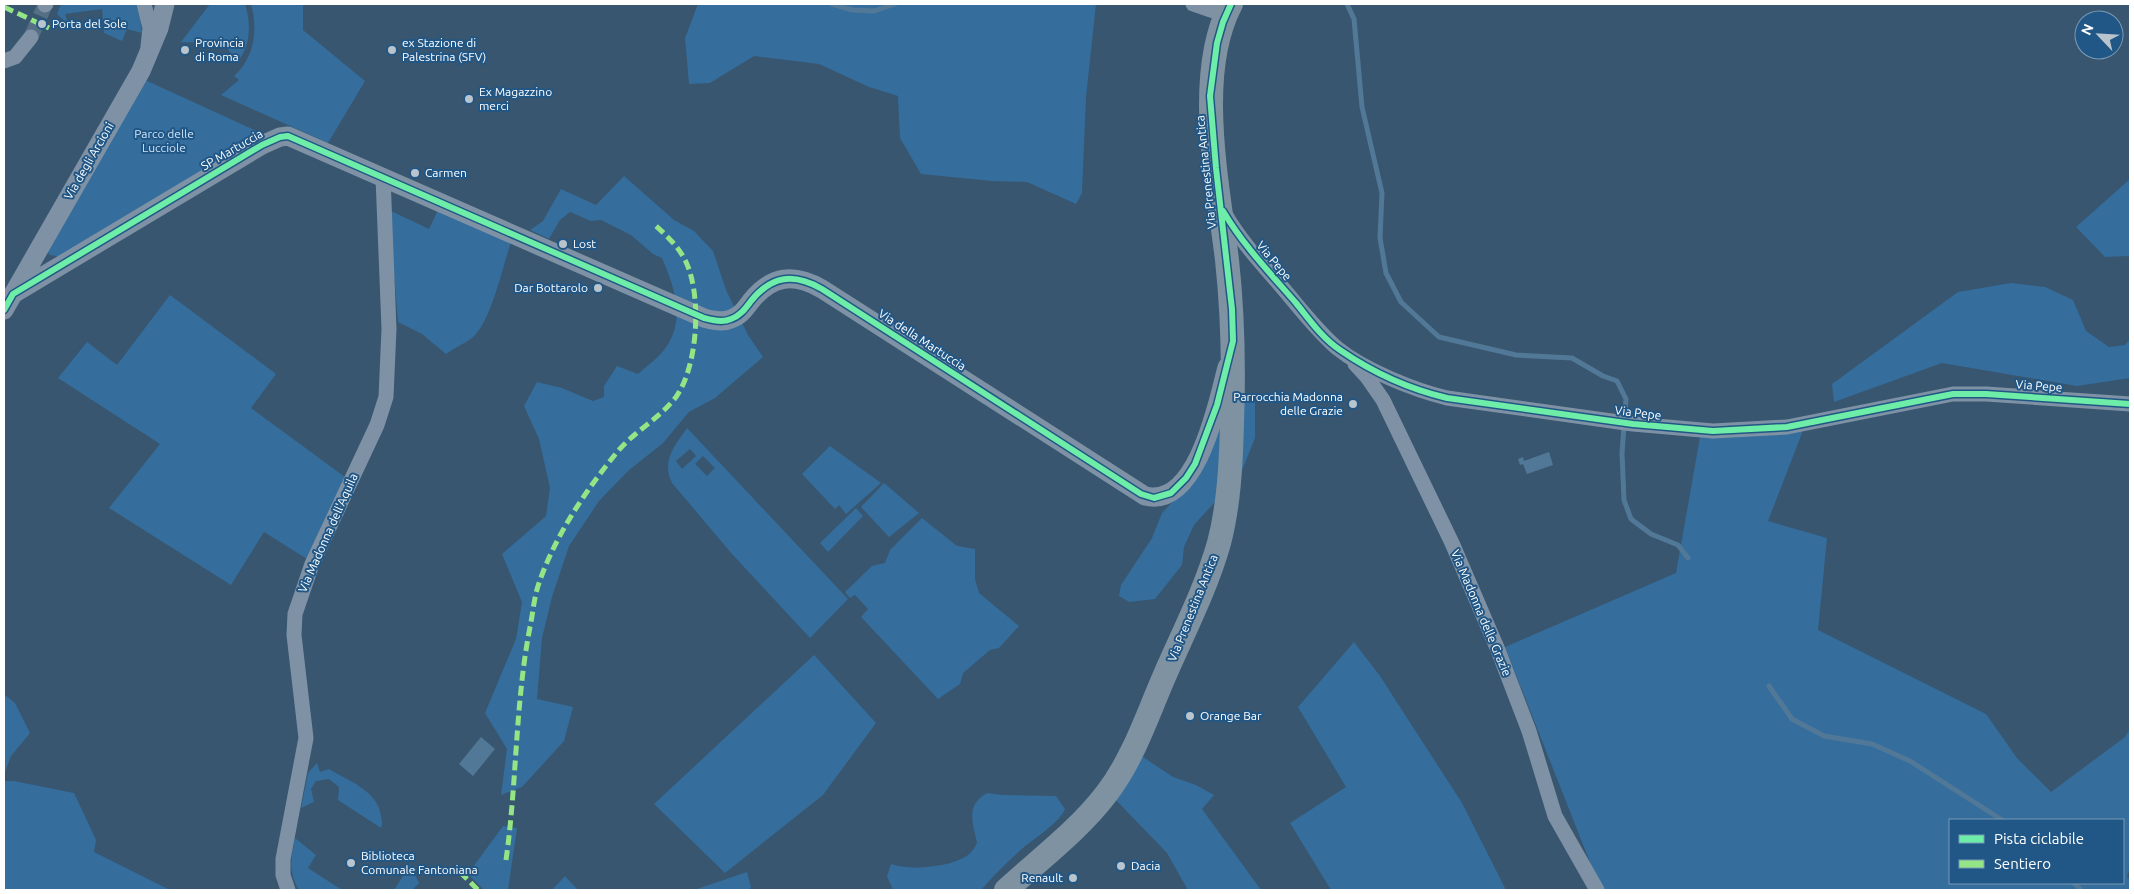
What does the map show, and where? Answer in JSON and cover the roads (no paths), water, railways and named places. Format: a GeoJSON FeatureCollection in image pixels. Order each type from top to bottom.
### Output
{"type":"FeatureCollection","features":[{"type":"Feature","properties":{"kind":"main road","name":"Via Prenestina Antica"},"geometry":{"type":"LineString","coordinates":[[1006,890],[1081,821],[1112,787],[1141,731],[1202,590],[1219,541],[1227,501],[1232,439],[1233,341],[1232,309],[1210,96],[1214,61],[1228,10]]}},
{"type":"Feature","properties":{"kind":"street"},"geometry":{"type":"LineString","coordinates":[[144,4],[150,28],[148,53]]}},
{"type":"Feature","properties":{"kind":"street"},"geometry":{"type":"LineString","coordinates":[[1193,4],[1228,10]]}},
{"type":"Feature","properties":{"kind":"street","name":"Via degli Arcioni"},"geometry":{"type":"LineString","coordinates":[[4,310],[130,90],[159,28],[165,6]]}},
{"type":"Feature","properties":{"kind":"street"},"geometry":{"type":"LineString","coordinates":[[4,61],[15,57],[31,37]]}},
{"type":"Feature","properties":{"kind":"street","name":"SP Martuccia"},"geometry":{"type":"LineString","coordinates":[[13,294],[280,136],[294,138],[503,230]]}},
{"type":"Feature","properties":{"kind":"street","name":"Via Madonna dell'Aquila"},"geometry":{"type":"LineString","coordinates":[[288,890],[283,875],[283,859],[306,738],[294,635],[295,614],[304,583],[378,425],[386,397],[390,329],[383,177]]}},
{"type":"Feature","properties":{"kind":"street","name":"Via Pepe"},"geometry":{"type":"LineString","coordinates":[[1220,206],[1236,232],[1262,264],[1322,334],[1339,350],[1399,382],[1435,395],[1462,401],[1634,424],[1714,431],[1769,429],[1806,424],[1930,398],[1964,394],[2130,404]]}},
{"type":"Feature","properties":{"kind":"street","name":"Via della Martuccia"},"geometry":{"type":"LineString","coordinates":[[503,230],[698,316],[715,320],[725,321],[737,316],[763,289],[779,280],[789,278],[807,282],[1141,494],[1154,498],[1167,495],[1175,490],[1195,464],[1217,405],[1233,341]]}},
{"type":"Feature","properties":{"kind":"street","name":"Via Madonna delle Grazie"},"geometry":{"type":"LineString","coordinates":[[1339,350],[1363,372],[1380,395],[1448,534],[1498,650],[1522,713],[1555,816],[1598,890]]}},
{"type":"Feature","properties":{"kind":"waterway"},"geometry":{"type":"LineString","coordinates":[[832,4],[852,10],[874,11],[895,4]]}},
{"type":"Feature","properties":{"kind":"waterway"},"geometry":{"type":"LineString","coordinates":[[1347,4],[1354,19],[1362,107],[1382,193],[1380,238],[1386,273],[1401,302],[1439,337],[1516,355],[1572,358],[1603,376],[1617,381],[1626,399],[1622,453],[1624,500],[1631,519],[1651,534],[1678,545],[1688,558]]}},
{"type":"Feature","properties":{"kind":"waterway"},"geometry":{"type":"LineString","coordinates":[[1769,686],[1792,719],[1824,736],[1872,744],[1910,761],[2000,819]]}},
{"type":"Feature","properties":{"kind":"waterway"},"geometry":{"type":"LineString","coordinates":[[2075,884],[2081,890]]}},
{"type":"Feature","properties":{"kind":"tunnel"},"geometry":{"type":"LineString","coordinates":[[31,37],[45,5]]}},
{"type":"Feature","properties":{"kind":"place","name":"Porta del Sole"},"geometry":{"type":"Point","coordinates":[42,24]}},
{"type":"Feature","properties":{"kind":"place","name":"Provincia di Roma"},"geometry":{"type":"Point","coordinates":[185,50]}},
{"type":"Feature","properties":{"kind":"place","name":"ex Stazione di Palestrina (SFV)"},"geometry":{"type":"Point","coordinates":[392,50]}},
{"type":"Feature","properties":{"kind":"place","name":"Ex Magazzino merci"},"geometry":{"type":"Point","coordinates":[469,99]}},
{"type":"Feature","properties":{"kind":"place","name":"Carmen"},"geometry":{"type":"Point","coordinates":[415,173]}},
{"type":"Feature","properties":{"kind":"place","name":"Lost"},"geometry":{"type":"Point","coordinates":[563,244]}},
{"type":"Feature","properties":{"kind":"place","name":"Dar Bottarolo"},"geometry":{"type":"Point","coordinates":[598,288]}},
{"type":"Feature","properties":{"kind":"place","name":"Parrocchia Madonna delle Grazie"},"geometry":{"type":"Point","coordinates":[1353,404]}},
{"type":"Feature","properties":{"kind":"place","name":"Orange Bar"},"geometry":{"type":"Point","coordinates":[1190,716]}},
{"type":"Feature","properties":{"kind":"place","name":"Biblioteca Comunale Fantoniana"},"geometry":{"type":"Point","coordinates":[351,863]}},
{"type":"Feature","properties":{"kind":"place","name":"Dacia"},"geometry":{"type":"Point","coordinates":[1121,866]}},
{"type":"Feature","properties":{"kind":"place","name":"Renault"},"geometry":{"type":"Point","coordinates":[1073,878]}},
{"type":"Feature","properties":{"kind":"park label","name":"Parco delle Lucciole"},"geometry":{"type":"Point","coordinates":[164,141]}}]}
